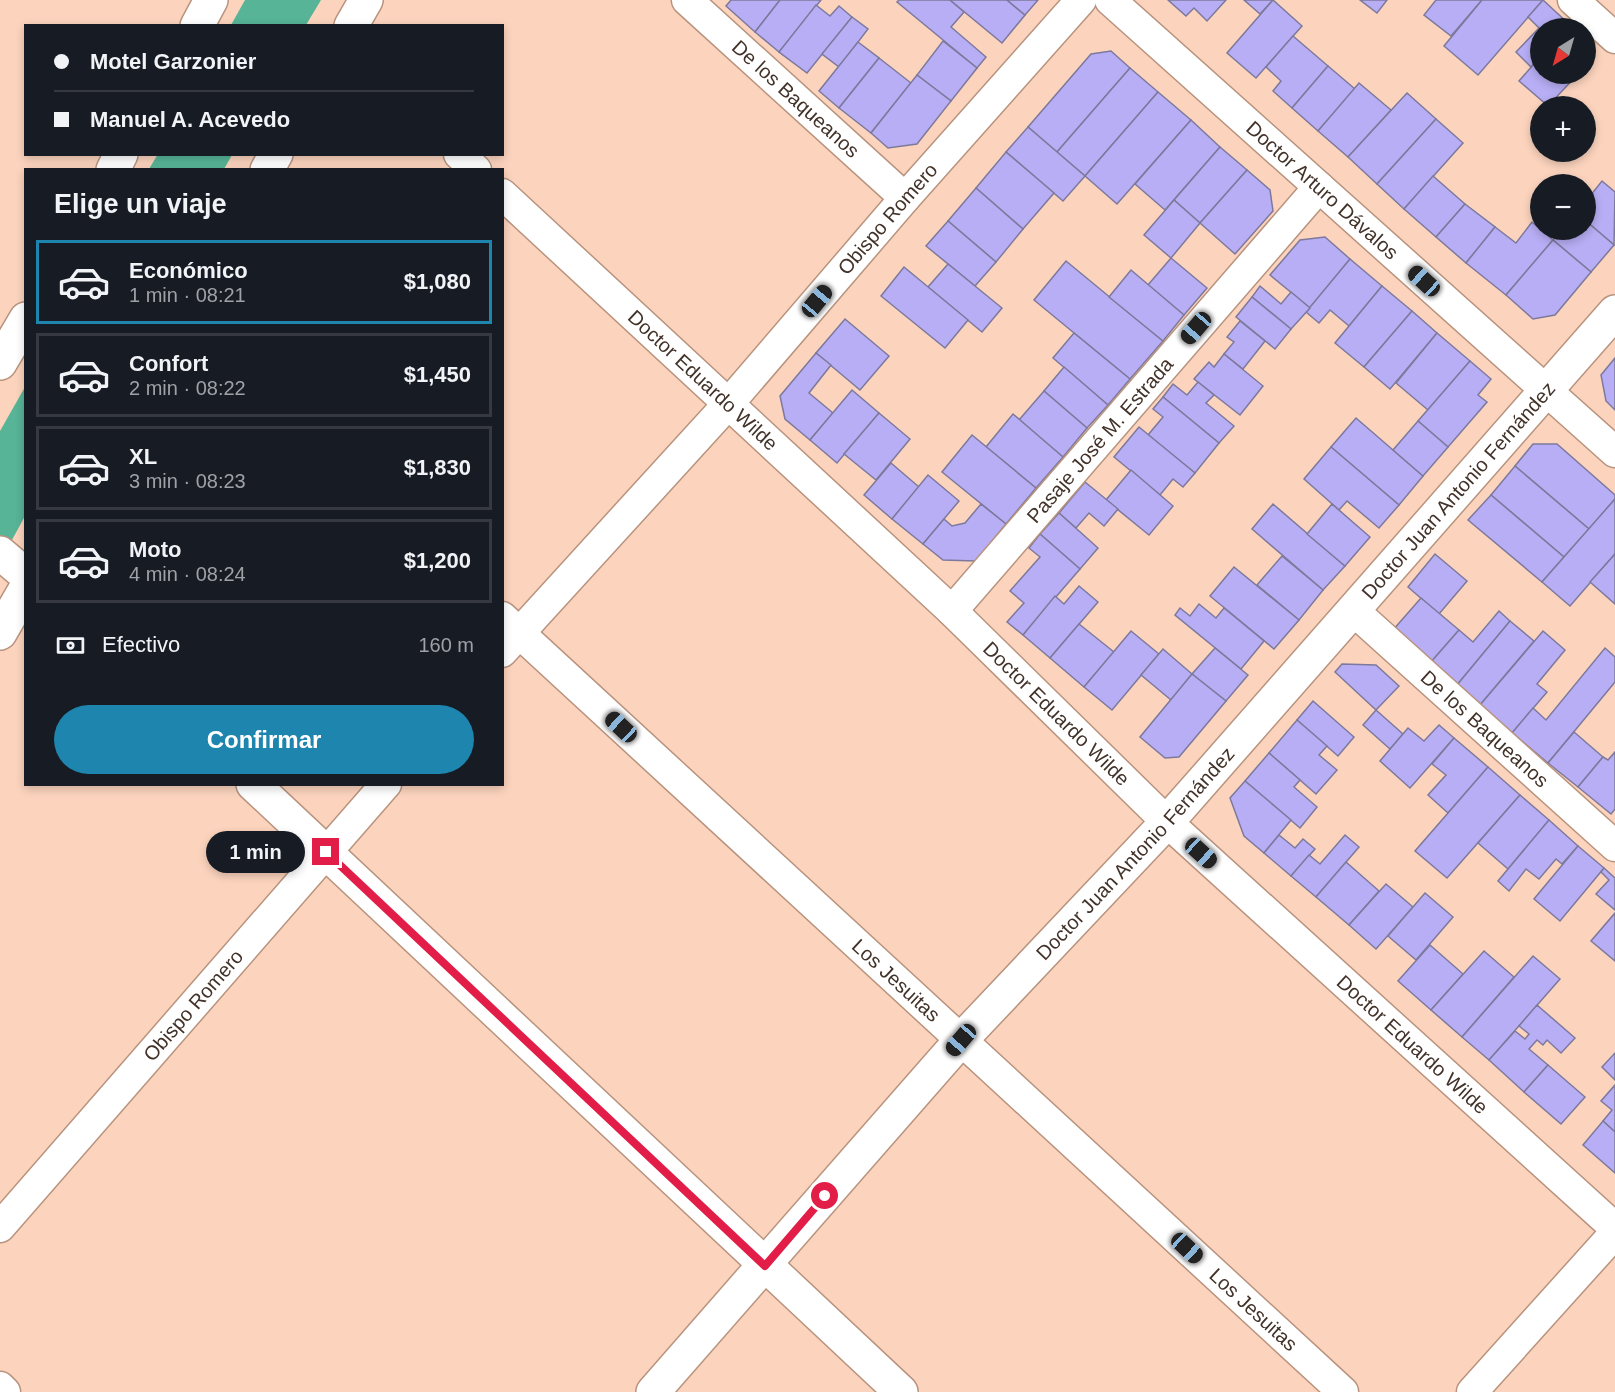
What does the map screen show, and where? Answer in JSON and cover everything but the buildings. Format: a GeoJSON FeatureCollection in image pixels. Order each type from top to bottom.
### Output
{"type":"FeatureCollection","features":[{"type":"Feature","properties":{"kind":"main road"},"geometry":{"type":"LineString","coordinates":[[198,24],[212,0]]}},
{"type":"Feature","properties":{"kind":"main road"},"geometry":{"type":"LineString","coordinates":[[352,24],[366,0]]}},
{"type":"Feature","properties":{"kind":"main road","name":"Doctor Juan Antonio Fernández"},"geometry":{"type":"LineString","coordinates":[[652,1392],[961,1040],[1167,822],[1615,312]]}},
{"type":"Feature","properties":{"kind":"main road"},"geometry":{"type":"LineString","coordinates":[[0,363],[24,322]]}},
{"type":"Feature","properties":{"kind":"main road"},"geometry":{"type":"LineString","coordinates":[[0,553],[24,573]]}},
{"type":"Feature","properties":{"kind":"main road"},"geometry":{"type":"LineString","coordinates":[[0,633],[24,591]]}},
{"type":"Feature","properties":{"kind":"main road"},"geometry":{"type":"LineString","coordinates":[[255,786],[901,1392]]}},
{"type":"Feature","properties":{"kind":"street","name":"De los Baqueanos"},"geometry":{"type":"LineString","coordinates":[[687,0],[905,198]]}},
{"type":"Feature","properties":{"kind":"street","name":"Obispo Romero"},"geometry":{"type":"LineString","coordinates":[[508,634],[729,404],[905,198],[1081,0]]}},
{"type":"Feature","properties":{"kind":"street","name":"Doctor Arturo Dávalos"},"geometry":{"type":"LineString","coordinates":[[1110,0],[1615,452]]}},
{"type":"Feature","properties":{"kind":"street"},"geometry":{"type":"LineString","coordinates":[[1573,0],[1615,38]]}},
{"type":"Feature","properties":{"kind":"street"},"geometry":{"type":"LineString","coordinates":[[461,156],[474,168]]}},
{"type":"Feature","properties":{"kind":"street","name":"Pasaje José M. Estrada"},"geometry":{"type":"LineString","coordinates":[[952,611],[1318,187]]}},
{"type":"Feature","properties":{"kind":"street","name":"Doctor Eduardo Wilde"},"geometry":{"type":"LineString","coordinates":[[504,196],[952,611],[1167,822],[1615,1228]]}},
{"type":"Feature","properties":{"kind":"street","name":"De los Baqueanos"},"geometry":{"type":"LineString","coordinates":[[1354,611],[1615,846]]}},
{"type":"Feature","properties":{"kind":"street","name":"Los Jesuitas"},"geometry":{"type":"LineString","coordinates":[[508,634],[961,1040],[1343,1392]]}},
{"type":"Feature","properties":{"kind":"street","name":"Obispo Romero"},"geometry":{"type":"LineString","coordinates":[[0,1227],[384,786]]}},
{"type":"Feature","properties":{"kind":"street"},"geometry":{"type":"LineString","coordinates":[[1472,1392],[1615,1233]]}},
{"type":"Feature","properties":{"kind":"street"},"geometry":{"type":"LineString","coordinates":[[0,1387],[5,1392]]}},
{"type":"Feature","properties":{"kind":"shaded area"},"geometry":{"type":"Polygon","coordinates":[[[245,0],[321,0],[307,24],[232,24],[245,0]]]}},
{"type":"Feature","properties":{"kind":"shaded area"},"geometry":{"type":"Polygon","coordinates":[[[157,156],[231,156],[225,168],[150,168],[157,156]]]}},
{"type":"Feature","properties":{"kind":"shaded area"},"geometry":{"type":"Polygon","coordinates":[[[24,389],[24,518],[0,562],[0,431],[24,389]]]}},
{"type":"Feature","properties":{"kind":"route"},"geometry":{"type":"LineString","coordinates":[[326,852],[765,1266],[825,1196]]}}]}
